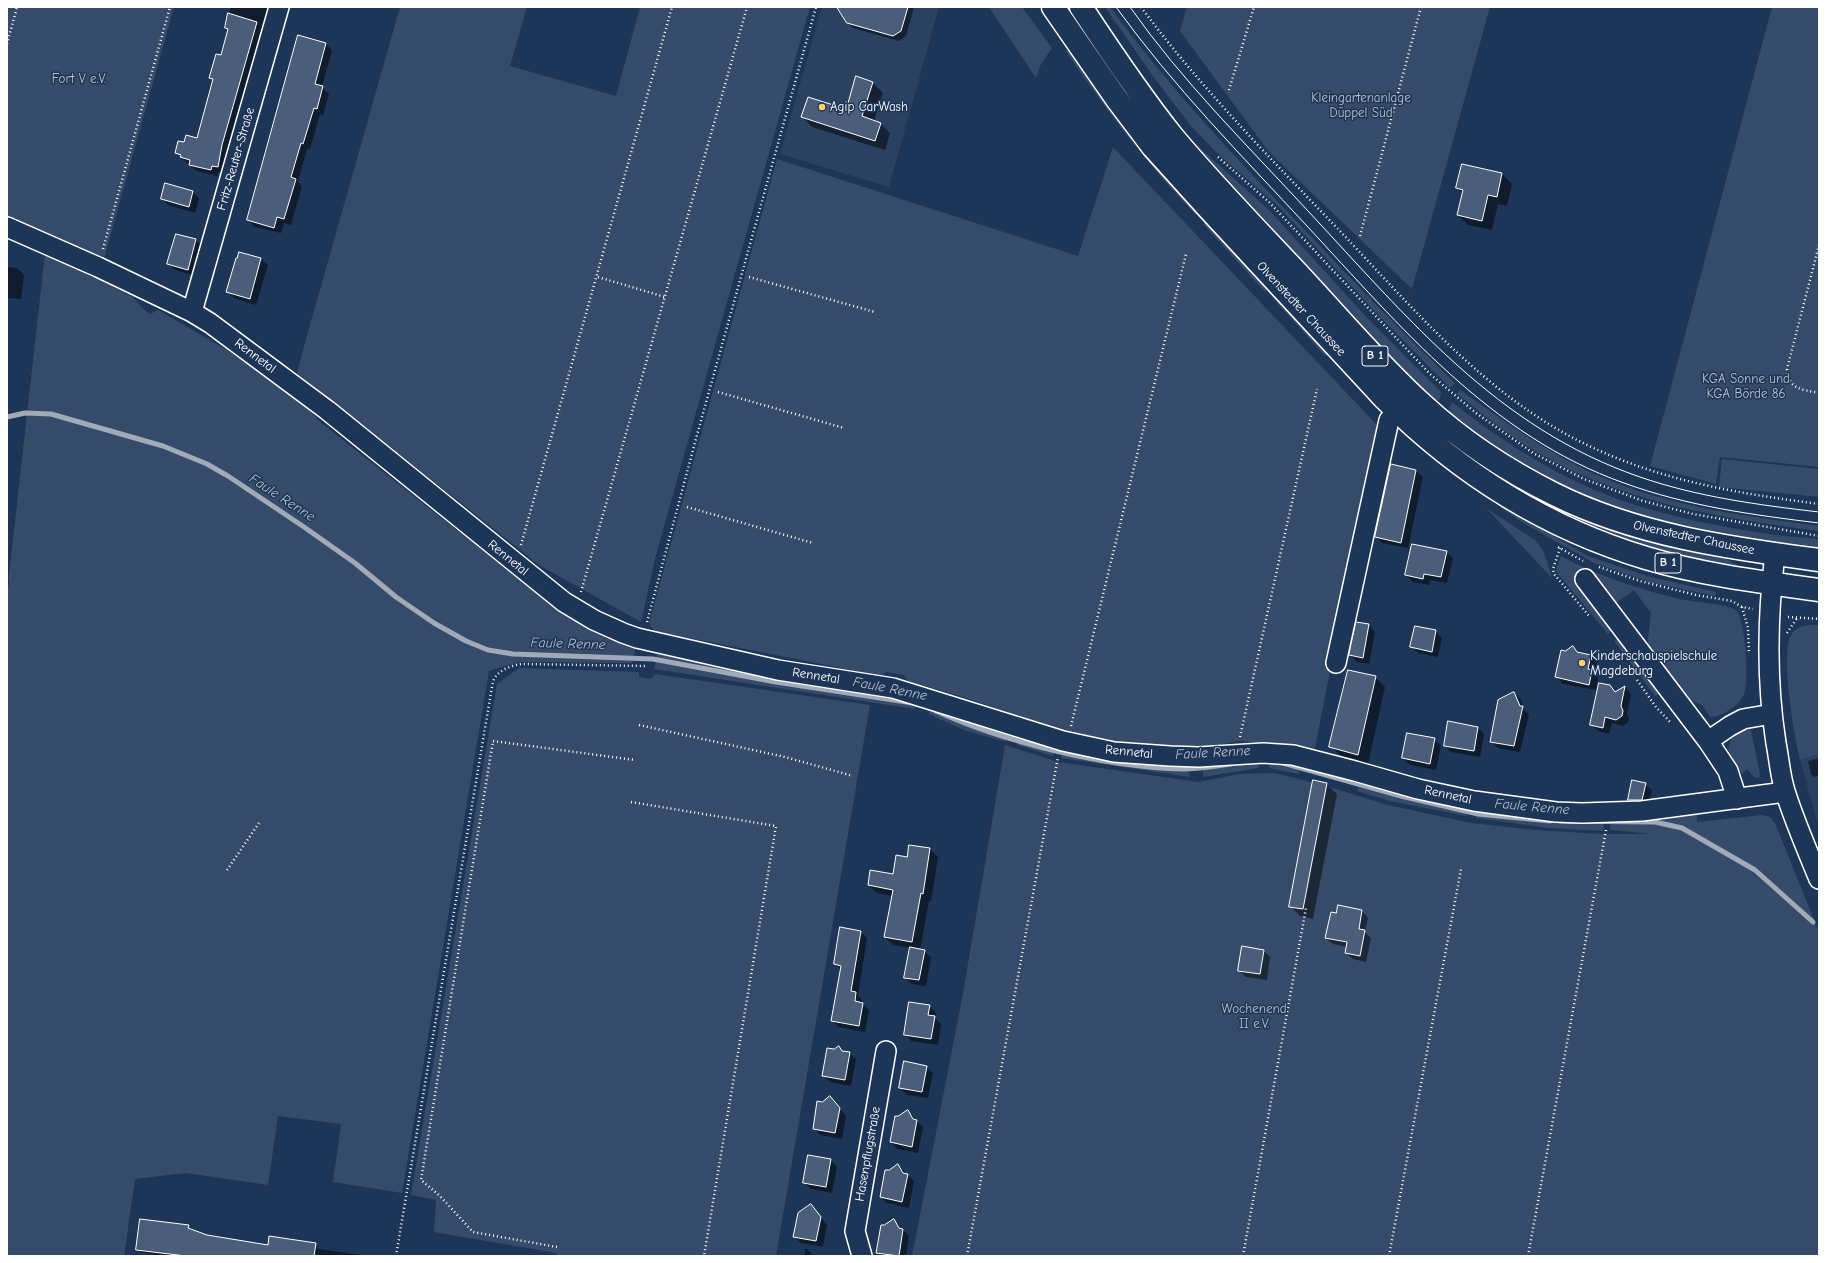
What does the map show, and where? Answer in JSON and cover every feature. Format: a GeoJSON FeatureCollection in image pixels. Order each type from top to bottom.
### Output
{"type":"FeatureCollection","features":[{"type":"Feature","properties":{"kind":"main road","name":"Olvenstedter Chaussee"},"geometry":{"type":"LineString","coordinates":[[1053,7],[1112,92],[1153,147],[1257,262],[1398,412],[1420,433],[1466,470],[1510,498],[1549,520],[1589,538],[1647,558],[1724,576],[1772,584]]}},
{"type":"Feature","properties":{"kind":"main road","name":"Olvenstedter Chaussee"},"geometry":{"type":"LineString","coordinates":[[1081,7],[1137,89],[1186,151],[1387,370],[1424,406],[1459,435],[1494,460],[1530,481],[1598,513],[1667,534],[1733,548],[1775,554]]}},
{"type":"Feature","properties":{"kind":"main road","name":"B 1"},"geometry":{"type":"LineString","coordinates":[[1775,554],[1819,560]]}},
{"type":"Feature","properties":{"kind":"main road","name":"B 1"},"geometry":{"type":"LineString","coordinates":[[1772,584],[1819,590]]}},
{"type":"Feature","properties":{"kind":"street","name":"Fritz-Reuter-Straße"},"geometry":{"type":"LineString","coordinates":[[192,312],[279,7]]}},
{"type":"Feature","properties":{"kind":"street","name":"Rennetal"},"geometry":{"type":"LineString","coordinates":[[7,227],[98,267],[192,312],[255,355],[327,410],[564,602],[608,627],[623,633],[651,641],[778,670],[893,688],[1063,741],[1114,752],[1199,757],[1263,753],[1293,755],[1355,770],[1418,789],[1474,801],[1556,812],[1582,813],[1642,811],[1785,792]]}},
{"type":"Feature","properties":{"kind":"street"},"geometry":{"type":"LineString","coordinates":[[1336,663],[1389,420],[1398,412]]}},
{"type":"Feature","properties":{"kind":"street"},"geometry":{"type":"LineString","coordinates":[[1775,554],[1768,659],[1772,714],[1785,792],[1819,879]]}},
{"type":"Feature","properties":{"kind":"street"},"geometry":{"type":"LineString","coordinates":[[1585,579],[1708,741],[1728,771],[1737,799]]}},
{"type":"Feature","properties":{"kind":"street"},"geometry":{"type":"LineString","coordinates":[[1708,741],[1743,719],[1772,714]]}},
{"type":"Feature","properties":{"kind":"street","name":"Hasenpflugstraße"},"geometry":{"type":"LineString","coordinates":[[862,1256],[855,1232],[886,1051]]}},
{"type":"Feature","properties":{"kind":"path"},"geometry":{"type":"LineString","coordinates":[[7,44],[17,7]]}},
{"type":"Feature","properties":{"kind":"path"},"geometry":{"type":"LineString","coordinates":[[102,254],[170,7]]}},
{"type":"Feature","properties":{"kind":"path"},"geometry":{"type":"LineString","coordinates":[[520,551],[598,277],[672,7]]}},
{"type":"Feature","properties":{"kind":"path"},"geometry":{"type":"LineString","coordinates":[[579,600],[747,7]]}},
{"type":"Feature","properties":{"kind":"path"},"geometry":{"type":"LineString","coordinates":[[651,641],[645,631],[696,434],[816,7]]}},
{"type":"Feature","properties":{"kind":"path"},"geometry":{"type":"LineString","coordinates":[[1141,7],[1202,82],[1275,163],[1429,325],[1467,363],[1505,394],[1540,418],[1582,442],[1649,470],[1720,489],[1819,504]]}},
{"type":"Feature","properties":{"kind":"path"},"geometry":{"type":"LineString","coordinates":[[1229,90],[1254,7]]}},
{"type":"Feature","properties":{"kind":"path"},"geometry":{"type":"LineString","coordinates":[[1360,236],[1422,7]]}},
{"type":"Feature","properties":{"kind":"path","name":"Olvenstedter Chaussee"},"geometry":{"type":"LineString","coordinates":[[1215,154],[1269,202],[1430,374],[1476,413],[1533,453],[1584,479],[1643,501],[1694,514],[1819,536]]}},
{"type":"Feature","properties":{"kind":"path"},"geometry":{"type":"LineString","coordinates":[[1819,245],[1787,369],[1788,380],[1796,388],[1819,393]]}},
{"type":"Feature","properties":{"kind":"path"},"geometry":{"type":"LineString","coordinates":[[1069,733],[1186,254]]}},
{"type":"Feature","properties":{"kind":"path"},"geometry":{"type":"LineString","coordinates":[[598,277],[665,298]]}},
{"type":"Feature","properties":{"kind":"path"},"geometry":{"type":"LineString","coordinates":[[749,277],[875,312]]}},
{"type":"Feature","properties":{"kind":"path"},"geometry":{"type":"LineString","coordinates":[[1239,741],[1317,389]]}},
{"type":"Feature","properties":{"kind":"path"},"geometry":{"type":"LineString","coordinates":[[718,392],[844,428]]}},
{"type":"Feature","properties":{"kind":"path"},"geometry":{"type":"LineString","coordinates":[[687,507],[813,543]]}},
{"type":"Feature","properties":{"kind":"path"},"geometry":{"type":"LineString","coordinates":[[1742,607],[1748,628],[1749,657]]}},
{"type":"Feature","properties":{"kind":"path"},"geometry":{"type":"LineString","coordinates":[[1785,616],[1819,619]]}},
{"type":"Feature","properties":{"kind":"path"},"geometry":{"type":"LineString","coordinates":[[396,1256],[493,681],[504,669],[521,664],[647,666]]}},
{"type":"Feature","properties":{"kind":"path"},"geometry":{"type":"LineString","coordinates":[[639,725],[785,757],[853,776]]}},
{"type":"Feature","properties":{"kind":"path"},"geometry":{"type":"LineString","coordinates":[[557,1247],[473,1232],[439,1195],[421,1180],[493,741],[635,760]]}},
{"type":"Feature","properties":{"kind":"path"},"geometry":{"type":"LineString","coordinates":[[967,1256],[1058,756]]}},
{"type":"Feature","properties":{"kind":"path"},"geometry":{"type":"LineString","coordinates":[[631,802],[776,826],[704,1256]]}},
{"type":"Feature","properties":{"kind":"path"},"geometry":{"type":"LineString","coordinates":[[227,870],[259,823]]}},
{"type":"Feature","properties":{"kind":"path"},"geometry":{"type":"LineString","coordinates":[[1528,1256],[1606,829]]}},
{"type":"Feature","properties":{"kind":"path"},"geometry":{"type":"LineString","coordinates":[[1389,1256],[1461,869]]}},
{"type":"Feature","properties":{"kind":"path"},"geometry":{"type":"LineString","coordinates":[[1243,1256],[1306,908]]}},
{"type":"Feature","properties":{"kind":"shaded area"},"geometry":{"type":"Polygon","coordinates":[[[822,7],[939,7],[889,187],[780,154],[822,7]]]}},
{"type":"Feature","properties":{"kind":"shaded area"},"geometry":{"type":"Polygon","coordinates":[[[1819,754],[1819,828],[1800,760],[1819,754]]]}},
{"type":"Feature","properties":{"kind":"green space","name":"Fort V e.V."},"geometry":{"type":"Polygon","coordinates":[[[7,7],[174,7],[104,259],[7,216],[7,7]]]}},
{"type":"Feature","properties":{"kind":"green space"},"geometry":{"type":"Polygon","coordinates":[[[400,7],[527,7],[510,66],[616,96],[640,7],[810,7],[656,555],[641,622],[539,565],[297,373],[400,7]]]}},
{"type":"Feature","properties":{"kind":"green space"},"geometry":{"type":"Polygon","coordinates":[[[989,7],[1022,7],[1052,48],[1041,64],[1036,78],[989,7]]]}},
{"type":"Feature","properties":{"kind":"green space"},"geometry":{"type":"Polygon","coordinates":[[[1063,7],[1069,7],[1111,69],[1414,411],[1682,548],[1723,557],[1742,568],[1689,561],[1563,519],[1449,449],[1182,169],[1063,7]]]}},
{"type":"Feature","properties":{"kind":"green space"},"geometry":{"type":"Polygon","coordinates":[[[1090,7],[1095,7],[1153,93],[1192,141],[1269,210],[1369,320],[1441,392],[1440,399],[1434,402],[1430,400],[1188,143],[1090,7]]]}},
{"type":"Feature","properties":{"kind":"green space"},"geometry":{"type":"Polygon","coordinates":[[[1105,7],[1110,7],[1154,64],[1201,119],[1250,172],[1338,265],[1455,383],[1450,388],[1379,316],[1278,206],[1219,155],[1191,126],[1155,79],[1105,7]]]}},
{"type":"Feature","properties":{"kind":"green space","name":"Kleingartenanlage Düppel Süd"},"geometry":{"type":"Polygon","coordinates":[[[1187,7],[1490,7],[1412,289],[1269,152],[1180,31],[1187,7]]]}},
{"type":"Feature","properties":{"kind":"green space","name":"KGA Sonne und KGA Börde 86"},"geometry":{"type":"Polygon","coordinates":[[[1772,7],[1819,7],[1819,467],[1720,457],[1716,484],[1650,466],[1772,7]]]}},
{"type":"Feature","properties":{"kind":"green space"},"geometry":{"type":"Polygon","coordinates":[[[1065,50],[1072,52],[1197,211],[1196,215],[1160,176],[1127,136],[1095,94],[1065,50]]]}},
{"type":"Feature","properties":{"kind":"green space"},"geometry":{"type":"Polygon","coordinates":[[[1113,147],[1378,426],[1315,748],[1239,741],[1203,748],[1123,744],[1069,733],[960,696],[908,681],[904,675],[886,672],[880,677],[654,631],[649,623],[777,159],[1078,256],[1113,147]]]}},
{"type":"Feature","properties":{"kind":"green space"},"geometry":{"type":"Polygon","coordinates":[[[1208,223],[1267,287],[1265,292],[1203,224],[1208,223]]]}},
{"type":"Feature","properties":{"kind":"green space"},"geometry":{"type":"Polygon","coordinates":[[[45,253],[133,297],[143,309],[150,314],[158,310],[227,350],[307,407],[319,421],[548,602],[596,633],[610,639],[636,645],[632,663],[519,662],[489,671],[402,1193],[333,1182],[341,1124],[278,1116],[268,1185],[186,1173],[135,1179],[124,1256],[7,1256],[7,593],[45,253]]]}},
{"type":"Feature","properties":{"kind":"green space"},"geometry":{"type":"Polygon","coordinates":[[[1273,294],[1328,353],[1327,356],[1324,355],[1271,296],[1273,294]]]}},
{"type":"Feature","properties":{"kind":"green space"},"geometry":{"type":"Polygon","coordinates":[[[1460,390],[1516,429],[1545,447],[1574,464],[1603,478],[1633,489],[1694,506],[1819,526],[1819,531],[1705,513],[1630,493],[1594,480],[1559,464],[1516,439],[1457,394],[1460,390]]]}},
{"type":"Feature","properties":{"kind":"green space"},"geometry":{"type":"Polygon","coordinates":[[[1452,402],[1493,433],[1536,460],[1559,473],[1605,494],[1645,508],[1695,521],[1762,533],[1819,539],[1819,551],[1755,543],[1640,518],[1563,489],[1493,450],[1448,412],[1452,402]]]}},
{"type":"Feature","properties":{"kind":"green space"},"geometry":{"type":"Polygon","coordinates":[[[1722,459],[1819,469],[1819,497],[1719,487],[1722,459]]]}},
{"type":"Feature","properties":{"kind":"green space"},"geometry":{"type":"Polygon","coordinates":[[[1495,501],[1588,556],[1647,576],[1716,592],[1715,596],[1649,582],[1594,563],[1525,524],[1501,508],[1495,501]]]}},
{"type":"Feature","properties":{"kind":"green space"},"geometry":{"type":"Polygon","coordinates":[[[1486,508],[1535,540],[1544,552],[1552,578],[1486,508]]]}},
{"type":"Feature","properties":{"kind":"green space"},"geometry":{"type":"Polygon","coordinates":[[[1561,556],[1604,576],[1649,591],[1680,599],[1718,605],[1736,610],[1742,626],[1746,652],[1746,687],[1739,702],[1727,712],[1710,717],[1702,705],[1687,699],[1647,647],[1651,613],[1634,590],[1616,603],[1589,573],[1612,625],[1611,631],[1608,634],[1558,574],[1556,569],[1561,556]]]}},
{"type":"Feature","properties":{"kind":"green space"},"geometry":{"type":"Polygon","coordinates":[[[1808,625],[1819,625],[1819,754],[1800,760],[1787,674],[1789,641],[1793,632],[1798,628],[1808,625]]]}},
{"type":"Feature","properties":{"kind":"green space"},"geometry":{"type":"Polygon","coordinates":[[[1620,637],[1662,692],[1655,696],[1614,641],[1620,637]]]}},
{"type":"Feature","properties":{"kind":"green space"},"geometry":{"type":"Polygon","coordinates":[[[658,649],[919,701],[915,709],[654,669],[658,649]]]}},
{"type":"Feature","properties":{"kind":"green space"},"geometry":{"type":"Polygon","coordinates":[[[519,668],[639,672],[639,677],[651,679],[655,674],[870,705],[776,1256],[558,1256],[556,1253],[434,1232],[436,1200],[411,1195],[497,684],[519,668]]]}},
{"type":"Feature","properties":{"kind":"green space"},"geometry":{"type":"Polygon","coordinates":[[[931,706],[1010,731],[1006,742],[964,730],[929,714],[931,706]]]}},
{"type":"Feature","properties":{"kind":"green space"},"geometry":{"type":"Polygon","coordinates":[[[1742,730],[1751,730],[1760,774],[1759,778],[1754,777],[1747,769],[1742,774],[1731,757],[1729,746],[1731,741],[1742,730]]]}},
{"type":"Feature","properties":{"kind":"green space"},"geometry":{"type":"Polygon","coordinates":[[[1019,736],[1056,746],[1053,756],[1017,745],[1019,736]]]}},
{"type":"Feature","properties":{"kind":"green space","name":"Wochenend II e.V."},"geometry":{"type":"Polygon","coordinates":[[[1005,745],[1058,762],[1198,782],[1240,774],[1275,773],[1329,787],[1388,805],[1471,823],[1537,830],[1601,834],[1652,834],[1610,830],[1611,817],[1697,814],[1697,822],[1762,815],[1770,817],[1775,823],[1819,932],[1819,1256],[912,1256],[962,999],[1005,745]]]}},
{"type":"Feature","properties":{"kind":"green space"},"geometry":{"type":"Polygon","coordinates":[[[1065,746],[1185,762],[1190,777],[1061,758],[1065,746]]]}},
{"type":"Feature","properties":{"kind":"green space"},"geometry":{"type":"Polygon","coordinates":[[[1271,758],[1300,763],[1299,774],[1269,768],[1271,758]]]}},
{"type":"Feature","properties":{"kind":"green space"},"geometry":{"type":"Polygon","coordinates":[[[1259,759],[1259,768],[1203,777],[1203,763],[1259,759]]]}},
{"type":"Feature","properties":{"kind":"green space"},"geometry":{"type":"Polygon","coordinates":[[[1361,780],[1469,808],[1466,816],[1390,801],[1357,791],[1361,780]]]}},
{"type":"Feature","properties":{"kind":"green space"},"geometry":{"type":"Polygon","coordinates":[[[1478,809],[1604,818],[1603,831],[1549,828],[1476,818],[1478,809]]]}},
{"type":"Feature","properties":{"kind":"building"},"geometry":{"type":"Polygon","coordinates":[[[837,7],[908,7],[901,31],[893,36],[847,23],[837,7]]]}},
{"type":"Feature","properties":{"kind":"building"},"geometry":{"type":"Polygon","coordinates":[[[228,13],[257,22],[222,145],[218,167],[212,166],[211,170],[189,165],[190,160],[180,157],[181,155],[175,153],[178,141],[184,142],[186,135],[197,138],[213,79],[209,78],[216,54],[221,55],[228,29],[225,28],[228,13]]]}},
{"type":"Feature","properties":{"kind":"building"},"geometry":{"type":"Polygon","coordinates":[[[298,35],[326,43],[315,84],[323,86],[317,109],[314,108],[303,144],[301,143],[291,177],[296,179],[284,219],[277,217],[274,228],[247,220],[298,35]]]}},
{"type":"Feature","properties":{"kind":"building","name":"Agip CarWash"},"geometry":{"type":"Polygon","coordinates":[[[856,76],[873,82],[862,116],[881,123],[875,141],[801,117],[808,97],[846,109],[856,76]]]}},
{"type":"Feature","properties":{"kind":"building"},"geometry":{"type":"Polygon","coordinates":[[[1462,164],[1502,173],[1497,197],[1488,195],[1482,221],[1457,215],[1463,190],[1456,188],[1462,164]]]}},
{"type":"Feature","properties":{"kind":"building"},"geometry":{"type":"Polygon","coordinates":[[[165,183],[193,191],[189,207],[161,199],[165,183]]]}},
{"type":"Feature","properties":{"kind":"building"},"geometry":{"type":"Polygon","coordinates":[[[176,234],[196,239],[188,270],[167,264],[176,234]]]}},
{"type":"Feature","properties":{"kind":"building"},"geometry":{"type":"Polygon","coordinates":[[[239,252],[261,258],[250,299],[226,292],[239,252]]]}},
{"type":"Feature","properties":{"kind":"building"},"geometry":{"type":"Polygon","coordinates":[[[1391,464],[1416,470],[1401,543],[1375,537],[1391,464]]]}},
{"type":"Feature","properties":{"kind":"building"},"geometry":{"type":"Polygon","coordinates":[[[1412,544],[1447,551],[1441,577],[1424,574],[1423,579],[1405,575],[1412,544]]]}},
{"type":"Feature","properties":{"kind":"building"},"geometry":{"type":"Polygon","coordinates":[[[1356,622],[1369,624],[1363,658],[1349,655],[1356,622]]]}},
{"type":"Feature","properties":{"kind":"building"},"geometry":{"type":"Polygon","coordinates":[[[1415,626],[1436,630],[1432,652],[1410,647],[1415,626]]]}},
{"type":"Feature","properties":{"kind":"building"},"geometry":{"type":"Polygon","coordinates":[[[1573,646],[1577,652],[1591,655],[1588,669],[1592,670],[1589,685],[1555,677],[1561,650],[1565,651],[1573,646]]]}},
{"type":"Feature","properties":{"kind":"building"},"geometry":{"type":"Polygon","coordinates":[[[1348,670],[1376,676],[1358,755],[1329,747],[1348,670]]]}},
{"type":"Feature","properties":{"kind":"building"},"geometry":{"type":"Polygon","coordinates":[[[1599,683],[1610,685],[1615,692],[1625,686],[1621,706],[1623,711],[1622,716],[1616,720],[1605,717],[1603,728],[1590,725],[1599,683]]]}},
{"type":"Feature","properties":{"kind":"building"},"geometry":{"type":"Polygon","coordinates":[[[1514,692],[1520,706],[1523,706],[1514,746],[1490,742],[1498,700],[1514,692]]]}},
{"type":"Feature","properties":{"kind":"building"},"geometry":{"type":"Polygon","coordinates":[[[1448,721],[1478,727],[1474,751],[1444,746],[1448,721]]]}},
{"type":"Feature","properties":{"kind":"building"},"geometry":{"type":"Polygon","coordinates":[[[1407,733],[1435,738],[1430,764],[1402,758],[1407,733]]]}},
{"type":"Feature","properties":{"kind":"building"},"geometry":{"type":"Polygon","coordinates":[[[1313,780],[1327,783],[1303,909],[1289,907],[1313,780]]]}},
{"type":"Feature","properties":{"kind":"building"},"geometry":{"type":"Polygon","coordinates":[[[1632,780],[1646,783],[1642,800],[1628,800],[1632,780]]]}},
{"type":"Feature","properties":{"kind":"building"},"geometry":{"type":"Polygon","coordinates":[[[909,845],[930,848],[923,894],[921,893],[912,942],[884,937],[893,890],[868,885],[870,870],[893,874],[896,855],[907,857],[909,845]]]}},
{"type":"Feature","properties":{"kind":"building"},"geometry":{"type":"Polygon","coordinates":[[[1338,905],[1362,910],[1359,929],[1365,930],[1360,956],[1345,953],[1347,942],[1325,938],[1331,912],[1336,913],[1338,905]]]}},
{"type":"Feature","properties":{"kind":"building"},"geometry":{"type":"Polygon","coordinates":[[[840,927],[861,931],[851,991],[856,992],[855,1001],[863,1003],[859,1026],[831,1021],[841,966],[834,964],[840,927]]]}},
{"type":"Feature","properties":{"kind":"building"},"geometry":{"type":"Polygon","coordinates":[[[1242,946],[1264,950],[1260,974],[1238,971],[1242,946]]]}},
{"type":"Feature","properties":{"kind":"building"},"geometry":{"type":"Polygon","coordinates":[[[910,947],[925,950],[919,980],[904,978],[910,947]]]}},
{"type":"Feature","properties":{"kind":"building"},"geometry":{"type":"Polygon","coordinates":[[[909,1002],[930,1005],[928,1015],[935,1016],[931,1039],[904,1035],[909,1002]]]}},
{"type":"Feature","properties":{"kind":"building"},"geometry":{"type":"Polygon","coordinates":[[[839,1046],[842,1051],[850,1052],[845,1080],[822,1076],[827,1048],[834,1049],[839,1046]]]}},
{"type":"Feature","properties":{"kind":"building"},"geometry":{"type":"Polygon","coordinates":[[[904,1061],[927,1066],[922,1092],[899,1088],[904,1061]]]}},
{"type":"Feature","properties":{"kind":"building"},"geometry":{"type":"Polygon","coordinates":[[[830,1096],[840,1108],[835,1133],[813,1129],[817,1101],[822,1102],[830,1096]]]}},
{"type":"Feature","properties":{"kind":"building"},"geometry":{"type":"Polygon","coordinates":[[[908,1110],[913,1119],[917,1120],[912,1147],[890,1142],[895,1116],[898,1116],[908,1110]]]}},
{"type":"Feature","properties":{"kind":"building"},"geometry":{"type":"Polygon","coordinates":[[[808,1155],[831,1159],[826,1187],[803,1183],[808,1155]]]}},
{"type":"Feature","properties":{"kind":"building"},"geometry":{"type":"Polygon","coordinates":[[[898,1164],[903,1173],[908,1174],[902,1202],[880,1197],[885,1170],[889,1170],[898,1164]]]}},
{"type":"Feature","properties":{"kind":"building"},"geometry":{"type":"Polygon","coordinates":[[[811,1204],[821,1217],[816,1241],[793,1237],[798,1213],[811,1204]]]}},
{"type":"Feature","properties":{"kind":"building"},"geometry":{"type":"Polygon","coordinates":[[[140,1219],[189,1225],[188,1228],[207,1235],[268,1245],[269,1236],[316,1243],[314,1256],[186,1256],[136,1250],[140,1219]]]}},
{"type":"Feature","properties":{"kind":"building"},"geometry":{"type":"Polygon","coordinates":[[[894,1219],[899,1228],[903,1229],[899,1256],[876,1253],[881,1225],[884,1225],[894,1219]]]}},
{"type":"Feature","properties":{"kind":"waterway","name":"Faule Renne"},"geometry":{"type":"LineString","coordinates":[[7,417],[25,413],[51,414],[163,446],[207,464],[228,476],[304,527],[355,563],[396,597],[434,623],[466,641],[488,650],[513,654],[653,659],[776,682],[913,703]]}},
{"type":"Feature","properties":{"kind":"waterway","name":"Faule Renne"},"geometry":{"type":"LineString","coordinates":[[936,711],[964,723],[1025,743],[1122,764],[1183,769],[1231,764]]}},
{"type":"Feature","properties":{"kind":"waterway","name":"Faule Renne"},"geometry":{"type":"LineString","coordinates":[[1283,763],[1401,796],[1478,814],[1550,821]]}},
{"type":"Feature","properties":{"kind":"waterway","name":"Faule Renne"},"geometry":{"type":"LineString","coordinates":[[1560,821],[1655,822],[1682,828],[1755,870],[1813,922]]}},
{"type":"Feature","properties":{"kind":"tram line"},"geometry":{"type":"LineString","coordinates":[[1116,7],[1161,65],[1208,120],[1377,302],[1450,374],[1490,407],[1531,437],[1576,463],[1624,483],[1672,498],[1720,509],[1819,523]]}},
{"type":"Feature","properties":{"kind":"tram line"},"geometry":{"type":"LineString","coordinates":[[1130,7],[1193,87],[1382,291],[1458,366],[1498,400],[1542,430],[1589,456],[1640,477],[1706,495],[1751,503],[1819,512]]}},
{"type":"Feature","properties":{"kind":"place","name":"Agip CarWash"},"geometry":{"type":"Point","coordinates":[822,107]}},
{"type":"Feature","properties":{"kind":"place","name":"Kinderschauspielschule Magdeburg"},"geometry":{"type":"Point","coordinates":[1582,663]}}]}
